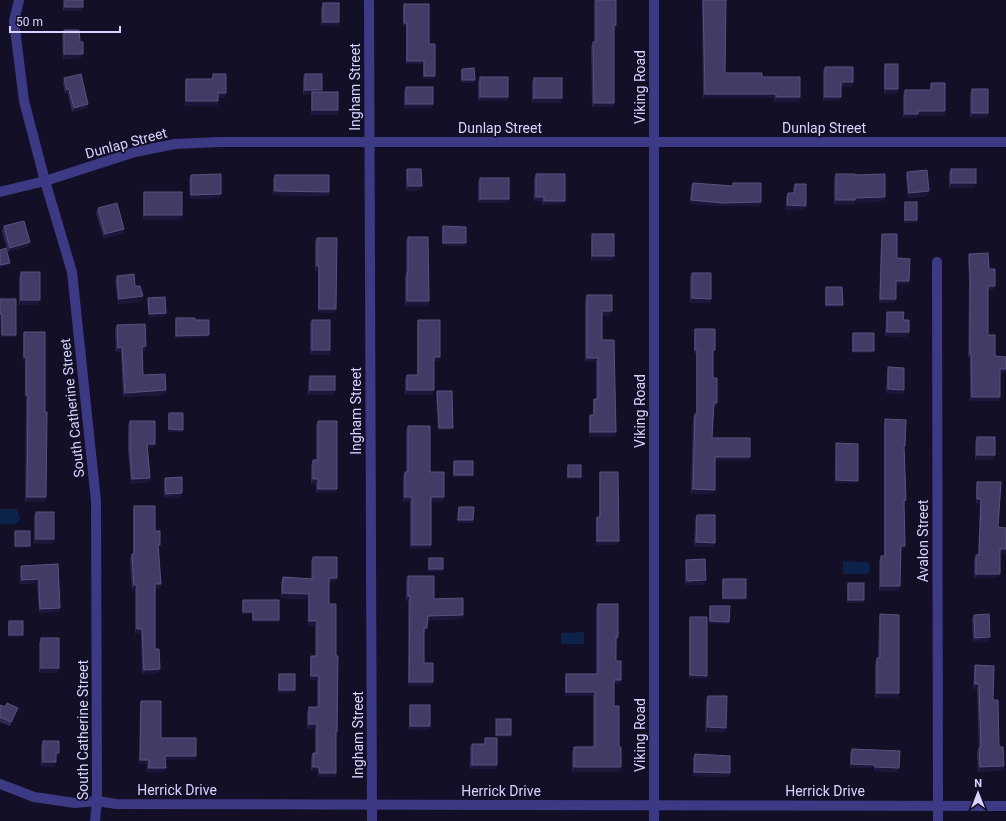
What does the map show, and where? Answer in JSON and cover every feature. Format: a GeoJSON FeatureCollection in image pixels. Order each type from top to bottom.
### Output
{"type":"FeatureCollection","features":[{"type":"Feature","properties":{"kind":"street","name":"South Catherine Street"},"geometry":{"type":"LineString","coordinates":[[19,0],[14,21],[24,101],[45,181],[72,272],[96,501],[97,801],[95,821]]}},
{"type":"Feature","properties":{"kind":"street","name":"Ingham Street"},"geometry":{"type":"LineString","coordinates":[[369,0],[372,821]]}},
{"type":"Feature","properties":{"kind":"street","name":"Viking Road"},"geometry":{"type":"LineString","coordinates":[[654,0],[654,821]]}},
{"type":"Feature","properties":{"kind":"street","name":"Dunlap Street"},"geometry":{"type":"LineString","coordinates":[[0,192],[45,181],[135,152],[175,144],[219,142],[1006,142]]}},
{"type":"Feature","properties":{"kind":"street","name":"Avalon Street"},"geometry":{"type":"LineString","coordinates":[[937,262],[938,821]]}},
{"type":"Feature","properties":{"kind":"street","name":"Herrick Drive"},"geometry":{"type":"LineString","coordinates":[[0,784],[34,798],[76,803],[97,801],[116,804],[1006,806]]}},
{"type":"Feature","properties":{"kind":"water"},"geometry":{"type":"Polygon","coordinates":[[[0,509],[17,509],[20,518],[19,521],[15,524],[0,524],[0,509]]]}},
{"type":"Feature","properties":{"kind":"water"},"geometry":{"type":"Polygon","coordinates":[[[843,561],[867,562],[870,565],[870,570],[867,574],[843,574],[843,561]]]}},
{"type":"Feature","properties":{"kind":"water"},"geometry":{"type":"Polygon","coordinates":[[[584,632],[584,644],[561,644],[561,633],[584,632]]]}},
{"type":"Feature","properties":{"kind":"building"},"geometry":{"type":"Polygon","coordinates":[[[65,0],[83,0],[83,7],[65,7],[65,0]]]}},
{"type":"Feature","properties":{"kind":"building"},"geometry":{"type":"Polygon","coordinates":[[[596,0],[616,0],[616,25],[614,25],[614,103],[594,103],[593,42],[596,42],[596,0]]]}},
{"type":"Feature","properties":{"kind":"building"},"geometry":{"type":"Polygon","coordinates":[[[703,0],[726,0],[725,73],[762,73],[762,77],[800,77],[800,97],[776,97],[776,94],[705,94],[703,0]]]}},
{"type":"Feature","properties":{"kind":"building"},"geometry":{"type":"Polygon","coordinates":[[[323,3],[339,3],[339,22],[323,22],[323,3]]]}},
{"type":"Feature","properties":{"kind":"building"},"geometry":{"type":"Polygon","coordinates":[[[404,4],[429,4],[429,44],[435,44],[435,76],[424,76],[424,61],[407,61],[407,23],[404,23],[404,4]]]}},
{"type":"Feature","properties":{"kind":"building"},"geometry":{"type":"Polygon","coordinates":[[[64,30],[79,30],[80,42],[83,42],[83,54],[64,54],[64,30]]]}},
{"type":"Feature","properties":{"kind":"building"},"geometry":{"type":"Polygon","coordinates":[[[885,64],[898,64],[898,89],[885,89],[885,64]]]}},
{"type":"Feature","properties":{"kind":"building"},"geometry":{"type":"Polygon","coordinates":[[[825,67],[853,67],[853,82],[841,82],[841,97],[825,97],[825,67]]]}},
{"type":"Feature","properties":{"kind":"building"},"geometry":{"type":"Polygon","coordinates":[[[474,68],[475,80],[462,80],[462,69],[474,68]]]}},
{"type":"Feature","properties":{"kind":"building"},"geometry":{"type":"Polygon","coordinates":[[[81,74],[88,104],[74,108],[69,89],[67,90],[64,78],[81,74]]]}},
{"type":"Feature","properties":{"kind":"building"},"geometry":{"type":"Polygon","coordinates":[[[213,74],[226,74],[226,93],[218,93],[218,101],[186,101],[186,79],[213,79],[213,74]]]}},
{"type":"Feature","properties":{"kind":"building"},"geometry":{"type":"Polygon","coordinates":[[[305,74],[322,74],[322,90],[305,90],[305,74]]]}},
{"type":"Feature","properties":{"kind":"building"},"geometry":{"type":"Polygon","coordinates":[[[480,77],[508,77],[508,97],[480,97],[480,77]]]}},
{"type":"Feature","properties":{"kind":"building"},"geometry":{"type":"Polygon","coordinates":[[[534,78],[562,78],[562,98],[534,98],[534,78]]]}},
{"type":"Feature","properties":{"kind":"building"},"geometry":{"type":"Polygon","coordinates":[[[931,83],[945,83],[945,111],[918,111],[918,114],[905,114],[905,90],[931,90],[931,83]]]}},
{"type":"Feature","properties":{"kind":"building"},"geometry":{"type":"Polygon","coordinates":[[[406,87],[433,87],[433,104],[406,104],[406,87]]]}},
{"type":"Feature","properties":{"kind":"building"},"geometry":{"type":"Polygon","coordinates":[[[972,89],[988,89],[988,113],[972,113],[972,89]]]}},
{"type":"Feature","properties":{"kind":"building"},"geometry":{"type":"Polygon","coordinates":[[[312,92],[338,92],[338,110],[312,110],[312,92]]]}},
{"type":"Feature","properties":{"kind":"building"},"geometry":{"type":"Polygon","coordinates":[[[407,169],[421,169],[422,186],[408,186],[407,169]]]}},
{"type":"Feature","properties":{"kind":"building"},"geometry":{"type":"Polygon","coordinates":[[[951,169],[976,169],[976,183],[951,183],[951,169]]]}},
{"type":"Feature","properties":{"kind":"building"},"geometry":{"type":"Polygon","coordinates":[[[927,170],[929,191],[909,193],[907,172],[927,170]]]}},
{"type":"Feature","properties":{"kind":"building"},"geometry":{"type":"Polygon","coordinates":[[[221,174],[221,194],[191,195],[191,175],[221,174]]]}},
{"type":"Feature","properties":{"kind":"building"},"geometry":{"type":"Polygon","coordinates":[[[536,174],[565,174],[565,201],[544,201],[544,197],[536,197],[536,174]]]}},
{"type":"Feature","properties":{"kind":"building"},"geometry":{"type":"Polygon","coordinates":[[[836,174],[885,174],[885,197],[836,200],[836,174]]]}},
{"type":"Feature","properties":{"kind":"building"},"geometry":{"type":"Polygon","coordinates":[[[275,175],[329,175],[329,192],[275,191],[275,175]]]}},
{"type":"Feature","properties":{"kind":"building"},"geometry":{"type":"Polygon","coordinates":[[[480,178],[509,178],[509,199],[480,199],[480,178]]]}},
{"type":"Feature","properties":{"kind":"building"},"geometry":{"type":"Polygon","coordinates":[[[693,183],[733,186],[733,183],[761,183],[761,202],[722,203],[691,200],[693,183]]]}},
{"type":"Feature","properties":{"kind":"building"},"geometry":{"type":"Polygon","coordinates":[[[795,184],[806,184],[806,206],[787,205],[788,193],[795,193],[795,184]]]}},
{"type":"Feature","properties":{"kind":"building"},"geometry":{"type":"Polygon","coordinates":[[[144,192],[182,192],[182,215],[144,215],[144,192]]]}},
{"type":"Feature","properties":{"kind":"building"},"geometry":{"type":"Polygon","coordinates":[[[905,202],[917,202],[917,220],[905,220],[905,202]]]}},
{"type":"Feature","properties":{"kind":"building"},"geometry":{"type":"Polygon","coordinates":[[[117,203],[124,229],[105,234],[98,208],[117,203]]]}},
{"type":"Feature","properties":{"kind":"building"},"geometry":{"type":"Polygon","coordinates":[[[24,221],[30,242],[10,248],[4,226],[24,221]]]}},
{"type":"Feature","properties":{"kind":"building"},"geometry":{"type":"Polygon","coordinates":[[[443,226],[466,227],[466,243],[443,243],[443,226]]]}},
{"type":"Feature","properties":{"kind":"building"},"geometry":{"type":"Polygon","coordinates":[[[592,234],[614,234],[614,256],[592,256],[592,234]]]}},
{"type":"Feature","properties":{"kind":"building"},"geometry":{"type":"Polygon","coordinates":[[[882,234],[897,234],[897,258],[910,259],[909,281],[896,281],[896,299],[880,299],[882,234]]]}},
{"type":"Feature","properties":{"kind":"building"},"geometry":{"type":"Polygon","coordinates":[[[408,237],[428,237],[429,301],[407,301],[408,237]]]}},
{"type":"Feature","properties":{"kind":"building"},"geometry":{"type":"Polygon","coordinates":[[[317,238],[337,238],[336,309],[319,309],[319,266],[317,266],[317,238]]]}},
{"type":"Feature","properties":{"kind":"building"},"geometry":{"type":"Polygon","coordinates":[[[6,248],[10,263],[0,265],[0,250],[6,248]]]}},
{"type":"Feature","properties":{"kind":"building"},"geometry":{"type":"Polygon","coordinates":[[[988,253],[989,269],[995,269],[995,286],[988,286],[988,335],[995,335],[995,356],[1006,357],[1006,369],[1000,369],[1000,397],[972,397],[969,254],[988,253]]]}},
{"type":"Feature","properties":{"kind":"building"},"geometry":{"type":"Polygon","coordinates":[[[21,272],[40,272],[40,300],[21,300],[21,272]]]}},
{"type":"Feature","properties":{"kind":"building"},"geometry":{"type":"Polygon","coordinates":[[[692,273],[711,273],[711,299],[692,298],[692,273]]]}},
{"type":"Feature","properties":{"kind":"building"},"geometry":{"type":"Polygon","coordinates":[[[134,274],[135,286],[140,286],[143,296],[119,299],[117,276],[134,274]]]}},
{"type":"Feature","properties":{"kind":"building"},"geometry":{"type":"Polygon","coordinates":[[[826,287],[842,287],[843,305],[826,305],[826,287]]]}},
{"type":"Feature","properties":{"kind":"building"},"geometry":{"type":"Polygon","coordinates":[[[587,295],[612,295],[612,311],[602,311],[602,340],[614,340],[616,432],[590,432],[590,415],[594,415],[594,399],[598,399],[598,358],[587,358],[587,295]]]}},
{"type":"Feature","properties":{"kind":"building"},"geometry":{"type":"Polygon","coordinates":[[[165,297],[166,313],[149,314],[148,298],[165,297]]]}},
{"type":"Feature","properties":{"kind":"building"},"geometry":{"type":"Polygon","coordinates":[[[0,299],[16,299],[16,335],[2,335],[0,299]]]}},
{"type":"Feature","properties":{"kind":"building"},"geometry":{"type":"Polygon","coordinates":[[[887,312],[904,312],[903,320],[909,320],[909,332],[887,332],[887,312]]]}},
{"type":"Feature","properties":{"kind":"building"},"geometry":{"type":"Polygon","coordinates":[[[176,318],[209,320],[209,335],[176,336],[176,318]]]}},
{"type":"Feature","properties":{"kind":"building"},"geometry":{"type":"Polygon","coordinates":[[[312,320],[330,320],[330,350],[312,350],[312,320]]]}},
{"type":"Feature","properties":{"kind":"building"},"geometry":{"type":"Polygon","coordinates":[[[418,320],[440,320],[440,357],[434,357],[434,390],[407,390],[407,375],[418,375],[418,320]]]}},
{"type":"Feature","properties":{"kind":"building"},"geometry":{"type":"Polygon","coordinates":[[[145,324],[146,346],[142,347],[143,375],[165,374],[166,390],[125,393],[122,347],[118,348],[117,325],[145,324]]]}},
{"type":"Feature","properties":{"kind":"building"},"geometry":{"type":"Polygon","coordinates":[[[695,329],[715,329],[713,378],[717,378],[717,403],[714,403],[712,438],[750,438],[750,457],[715,457],[715,490],[693,489],[695,414],[697,414],[697,350],[695,350],[695,329]]]}},
{"type":"Feature","properties":{"kind":"building"},"geometry":{"type":"Polygon","coordinates":[[[24,332],[45,332],[45,412],[47,412],[46,497],[27,497],[28,395],[26,395],[26,357],[24,357],[24,332]]]}},
{"type":"Feature","properties":{"kind":"building"},"geometry":{"type":"Polygon","coordinates":[[[853,333],[874,333],[874,351],[853,351],[853,333]]]}},
{"type":"Feature","properties":{"kind":"building"},"geometry":{"type":"Polygon","coordinates":[[[888,367],[904,368],[904,390],[888,389],[888,367]]]}},
{"type":"Feature","properties":{"kind":"building"},"geometry":{"type":"Polygon","coordinates":[[[310,376],[335,376],[335,390],[310,390],[310,376]]]}},
{"type":"Feature","properties":{"kind":"building"},"geometry":{"type":"Polygon","coordinates":[[[437,391],[452,391],[453,428],[439,428],[437,391]]]}},
{"type":"Feature","properties":{"kind":"building"},"geometry":{"type":"Polygon","coordinates":[[[169,413],[183,413],[183,430],[169,429],[169,413]]]}},
{"type":"Feature","properties":{"kind":"building"},"geometry":{"type":"Polygon","coordinates":[[[885,419],[906,420],[904,446],[906,500],[904,500],[905,546],[901,546],[900,586],[881,586],[881,556],[885,556],[885,419]]]}},
{"type":"Feature","properties":{"kind":"building"},"geometry":{"type":"Polygon","coordinates":[[[130,421],[155,421],[155,444],[147,444],[150,478],[132,479],[130,421]]]}},
{"type":"Feature","properties":{"kind":"building"},"geometry":{"type":"Polygon","coordinates":[[[318,421],[337,421],[337,489],[318,489],[318,479],[313,479],[313,460],[318,460],[318,421]]]}},
{"type":"Feature","properties":{"kind":"building"},"geometry":{"type":"Polygon","coordinates":[[[408,426],[430,426],[430,472],[444,472],[444,497],[431,497],[431,545],[412,545],[412,497],[405,497],[405,472],[408,472],[408,426]]]}},
{"type":"Feature","properties":{"kind":"building"},"geometry":{"type":"Polygon","coordinates":[[[977,437],[995,437],[995,455],[977,455],[977,437]]]}},
{"type":"Feature","properties":{"kind":"building"},"geometry":{"type":"Polygon","coordinates":[[[836,443],[858,444],[858,481],[836,480],[836,443]]]}},
{"type":"Feature","properties":{"kind":"building"},"geometry":{"type":"Polygon","coordinates":[[[454,461],[473,461],[473,475],[454,475],[454,461]]]}},
{"type":"Feature","properties":{"kind":"building"},"geometry":{"type":"Polygon","coordinates":[[[568,465],[581,465],[581,477],[568,477],[568,465]]]}},
{"type":"Feature","properties":{"kind":"building"},"geometry":{"type":"Polygon","coordinates":[[[600,472],[618,472],[619,541],[597,541],[597,517],[600,517],[600,472]]]}},
{"type":"Feature","properties":{"kind":"building"},"geometry":{"type":"Polygon","coordinates":[[[182,477],[182,493],[166,494],[165,478],[182,477]]]}},
{"type":"Feature","properties":{"kind":"building"},"geometry":{"type":"Polygon","coordinates":[[[977,482],[1001,482],[998,527],[1006,528],[1006,549],[1000,549],[1000,574],[976,574],[976,555],[979,555],[981,499],[977,499],[977,482]]]}},
{"type":"Feature","properties":{"kind":"building"},"geometry":{"type":"Polygon","coordinates":[[[134,506],[155,506],[155,531],[160,531],[160,545],[158,545],[161,584],[155,584],[155,649],[159,649],[160,669],[144,670],[142,629],[137,629],[137,585],[134,585],[132,554],[134,554],[134,506]]]}},
{"type":"Feature","properties":{"kind":"building"},"geometry":{"type":"Polygon","coordinates":[[[459,507],[474,507],[473,520],[458,520],[459,507]]]}},
{"type":"Feature","properties":{"kind":"building"},"geometry":{"type":"Polygon","coordinates":[[[36,512],[54,512],[54,539],[36,539],[36,512]]]}},
{"type":"Feature","properties":{"kind":"building"},"geometry":{"type":"Polygon","coordinates":[[[697,515],[715,515],[715,543],[696,542],[697,515]]]}},
{"type":"Feature","properties":{"kind":"building"},"geometry":{"type":"Polygon","coordinates":[[[15,531],[30,531],[30,546],[15,546],[15,531]]]}},
{"type":"Feature","properties":{"kind":"building"},"geometry":{"type":"Polygon","coordinates":[[[313,557],[337,557],[337,578],[329,578],[329,604],[336,604],[336,656],[338,656],[336,773],[320,773],[319,767],[313,767],[313,753],[317,753],[317,724],[309,724],[309,707],[319,707],[319,676],[311,676],[311,656],[317,656],[317,621],[309,621],[309,594],[282,593],[283,577],[313,579],[313,557]]]}},
{"type":"Feature","properties":{"kind":"building"},"geometry":{"type":"Polygon","coordinates":[[[429,558],[443,558],[443,569],[429,569],[429,558]]]}},
{"type":"Feature","properties":{"kind":"building"},"geometry":{"type":"Polygon","coordinates":[[[705,559],[706,580],[687,581],[686,560],[705,559]]]}},
{"type":"Feature","properties":{"kind":"building"},"geometry":{"type":"Polygon","coordinates":[[[58,564],[60,608],[40,609],[39,579],[22,580],[21,566],[58,564]]]}},
{"type":"Feature","properties":{"kind":"building"},"geometry":{"type":"Polygon","coordinates":[[[408,576],[434,576],[434,599],[463,598],[463,615],[428,616],[427,628],[424,628],[424,663],[433,663],[433,682],[409,682],[410,596],[408,596],[408,576]]]}},
{"type":"Feature","properties":{"kind":"building"},"geometry":{"type":"Polygon","coordinates":[[[723,579],[746,579],[746,598],[723,598],[723,579]]]}},
{"type":"Feature","properties":{"kind":"building"},"geometry":{"type":"Polygon","coordinates":[[[848,583],[864,583],[864,600],[848,600],[848,583]]]}},
{"type":"Feature","properties":{"kind":"building"},"geometry":{"type":"Polygon","coordinates":[[[243,600],[279,600],[279,620],[253,620],[253,612],[243,612],[243,600]]]}},
{"type":"Feature","properties":{"kind":"building"},"geometry":{"type":"Polygon","coordinates":[[[598,604],[618,604],[616,661],[621,661],[621,680],[614,680],[614,706],[619,706],[619,747],[621,747],[621,767],[574,767],[574,747],[595,747],[595,692],[566,692],[566,674],[598,674],[598,604]]]}},
{"type":"Feature","properties":{"kind":"building"},"geometry":{"type":"Polygon","coordinates":[[[710,606],[730,606],[729,622],[710,621],[710,606]]]}},
{"type":"Feature","properties":{"kind":"building"},"geometry":{"type":"Polygon","coordinates":[[[880,614],[899,615],[899,693],[877,693],[877,658],[880,658],[880,614]]]}},
{"type":"Feature","properties":{"kind":"building"},"geometry":{"type":"Polygon","coordinates":[[[989,614],[990,637],[975,638],[974,615],[989,614]]]}},
{"type":"Feature","properties":{"kind":"building"},"geometry":{"type":"Polygon","coordinates":[[[690,617],[707,617],[707,676],[690,675],[690,617]]]}},
{"type":"Feature","properties":{"kind":"building"},"geometry":{"type":"Polygon","coordinates":[[[9,621],[23,621],[23,635],[9,635],[9,621]]]}},
{"type":"Feature","properties":{"kind":"building"},"geometry":{"type":"Polygon","coordinates":[[[41,638],[59,638],[59,668],[41,668],[41,638]]]}},
{"type":"Feature","properties":{"kind":"building"},"geometry":{"type":"Polygon","coordinates":[[[975,665],[994,666],[993,700],[998,700],[999,747],[1003,747],[1004,766],[980,767],[979,748],[981,748],[979,684],[975,684],[975,665]]]}},
{"type":"Feature","properties":{"kind":"building"},"geometry":{"type":"Polygon","coordinates":[[[279,674],[295,674],[295,690],[279,690],[279,674]]]}},
{"type":"Feature","properties":{"kind":"building"},"geometry":{"type":"Polygon","coordinates":[[[708,696],[727,696],[726,728],[707,727],[708,696]]]}},
{"type":"Feature","properties":{"kind":"building"},"geometry":{"type":"Polygon","coordinates":[[[141,701],[161,701],[161,738],[196,738],[196,756],[165,756],[166,768],[149,768],[149,760],[140,760],[141,701]]]}},
{"type":"Feature","properties":{"kind":"building"},"geometry":{"type":"Polygon","coordinates":[[[7,703],[18,708],[11,722],[0,717],[0,705],[5,707],[7,703]]]}},
{"type":"Feature","properties":{"kind":"building"},"geometry":{"type":"Polygon","coordinates":[[[410,705],[430,705],[430,726],[410,726],[410,705]]]}},
{"type":"Feature","properties":{"kind":"building"},"geometry":{"type":"Polygon","coordinates":[[[496,719],[511,719],[511,735],[496,735],[496,719]]]}},
{"type":"Feature","properties":{"kind":"building"},"geometry":{"type":"Polygon","coordinates":[[[485,738],[497,738],[497,765],[472,765],[472,744],[485,744],[485,738]]]}},
{"type":"Feature","properties":{"kind":"building"},"geometry":{"type":"Polygon","coordinates":[[[43,741],[59,741],[59,753],[56,753],[56,762],[43,762],[43,741]]]}},
{"type":"Feature","properties":{"kind":"building"},"geometry":{"type":"Polygon","coordinates":[[[852,749],[900,751],[899,768],[851,764],[852,749]]]}},
{"type":"Feature","properties":{"kind":"building"},"geometry":{"type":"Polygon","coordinates":[[[695,754],[730,756],[730,773],[694,772],[695,754]]]}}]}
